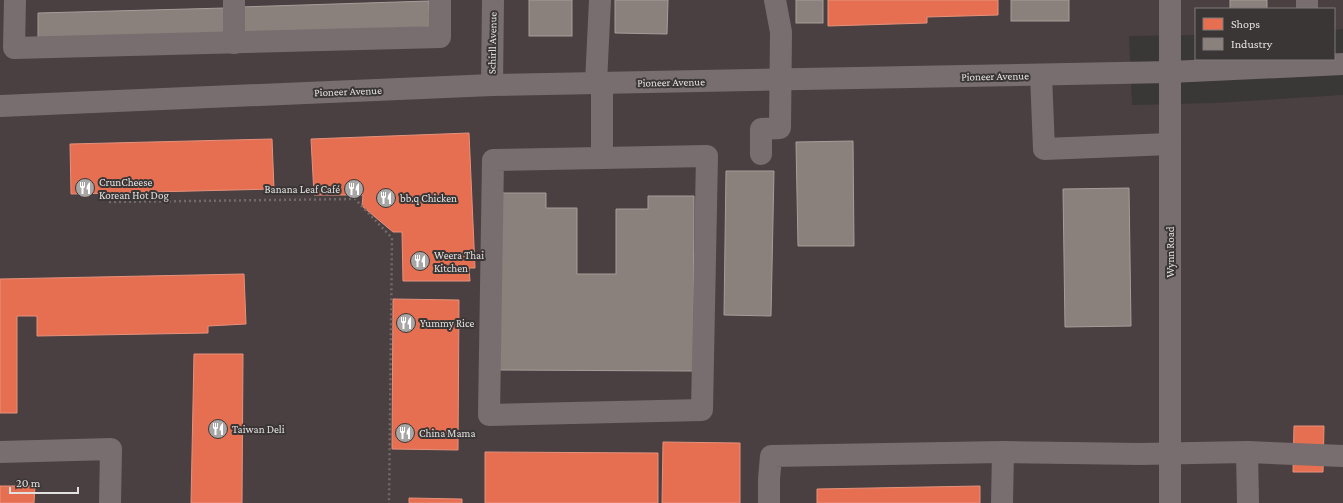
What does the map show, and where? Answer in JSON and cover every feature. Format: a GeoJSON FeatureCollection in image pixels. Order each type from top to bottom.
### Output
{"type":"FeatureCollection","features":[{"type":"Feature","properties":{"kind":"street"},"geometry":{"type":"LineString","coordinates":[[14,0],[14,48],[440,37],[440,0]]}},
{"type":"Feature","properties":{"kind":"street"},"geometry":{"type":"LineString","coordinates":[[234,0],[234,43]]}},
{"type":"Feature","properties":{"kind":"street","name":"Schirll Avenue"},"geometry":{"type":"LineString","coordinates":[[492,85],[493,0]]}},
{"type":"Feature","properties":{"kind":"street"},"geometry":{"type":"LineString","coordinates":[[600,0],[599,83],[602,158]]}},
{"type":"Feature","properties":{"kind":"street"},"geometry":{"type":"LineString","coordinates":[[761,154],[761,129],[780,128],[781,32],[775,0]]}},
{"type":"Feature","properties":{"kind":"street","name":"Wynn Road"},"geometry":{"type":"LineString","coordinates":[[1170,0],[1170,503]]}},
{"type":"Feature","properties":{"kind":"street","name":"Pioneer Avenue"},"geometry":{"type":"LineString","coordinates":[[0,106],[492,85],[1170,72],[1308,62],[1343,64]]}},
{"type":"Feature","properties":{"kind":"street"},"geometry":{"type":"LineString","coordinates":[[1041,75],[1044,149],[1170,144]]}},
{"type":"Feature","properties":{"kind":"street"},"geometry":{"type":"LineString","coordinates":[[707,156],[702,410],[489,415],[493,160],[602,158],[707,156]]}},
{"type":"Feature","properties":{"kind":"street"},"geometry":{"type":"LineString","coordinates":[[0,452],[111,449],[110,503]]}},
{"type":"Feature","properties":{"kind":"street"},"geometry":{"type":"LineString","coordinates":[[1002,503],[1003,452]]}},
{"type":"Feature","properties":{"kind":"street"},"geometry":{"type":"LineString","coordinates":[[769,503],[771,456],[1003,452],[1170,454],[1247,452],[1343,456]]}},
{"type":"Feature","properties":{"kind":"street"},"geometry":{"type":"LineString","coordinates":[[1247,452],[1248,503]]}},
{"type":"Feature","properties":{"kind":"path"},"geometry":{"type":"LineString","coordinates":[[109,202],[355,199],[392,238],[389,503]]}},
{"type":"Feature","properties":{"kind":"shaded area"},"geometry":{"type":"Polygon","coordinates":[[[0,0],[1343,0],[1343,29],[1335,30],[1335,8],[1195,8],[1195,35],[1129,36],[1132,105],[1215,103],[1343,95],[1343,503],[0,503],[0,0]]]}},
{"type":"Feature","properties":{"kind":"building: Shops"},"geometry":{"type":"Polygon","coordinates":[[[828,0],[998,0],[998,15],[927,17],[927,23],[828,26],[828,0]]]}},
{"type":"Feature","properties":{"kind":"building: Shops"},"geometry":{"type":"Polygon","coordinates":[[[469,133],[475,268],[469,268],[470,281],[403,281],[402,232],[393,232],[362,206],[363,195],[314,195],[311,139],[469,133]]]}},
{"type":"Feature","properties":{"kind":"building: Shops"},"geometry":{"type":"Polygon","coordinates":[[[272,139],[274,189],[71,194],[70,144],[272,139]]]}},
{"type":"Feature","properties":{"kind":"building: Shops"},"geometry":{"type":"Polygon","coordinates":[[[244,274],[246,324],[208,326],[208,333],[37,336],[37,316],[17,316],[17,413],[0,413],[0,279],[244,274]]]}},
{"type":"Feature","properties":{"kind":"building: Shops"},"geometry":{"type":"Polygon","coordinates":[[[393,299],[459,300],[458,450],[392,449],[393,299]]]}},
{"type":"Feature","properties":{"kind":"building: Shops","name":"Taiwan Deli"},"geometry":{"type":"Polygon","coordinates":[[[194,354],[243,354],[242,503],[191,503],[194,354]]]}},
{"type":"Feature","properties":{"kind":"building: Shops"},"geometry":{"type":"Polygon","coordinates":[[[1294,426],[1324,426],[1323,472],[1293,472],[1294,426]]]}},
{"type":"Feature","properties":{"kind":"building: Shops"},"geometry":{"type":"Polygon","coordinates":[[[663,442],[740,443],[740,503],[662,503],[663,442]]]}},
{"type":"Feature","properties":{"kind":"building: Shops"},"geometry":{"type":"Polygon","coordinates":[[[485,452],[658,453],[658,503],[485,503],[485,452]]]}},
{"type":"Feature","properties":{"kind":"building: Shops"},"geometry":{"type":"Polygon","coordinates":[[[0,486],[35,486],[34,503],[0,503],[0,486]]]}},
{"type":"Feature","properties":{"kind":"building: Shops"},"geometry":{"type":"Polygon","coordinates":[[[980,486],[980,503],[817,503],[817,489],[980,486]]]}},
{"type":"Feature","properties":{"kind":"building: Shops"},"geometry":{"type":"Polygon","coordinates":[[[409,498],[462,499],[462,503],[409,503],[409,498]]]}},
{"type":"Feature","properties":{"kind":"building: Industry"},"geometry":{"type":"Polygon","coordinates":[[[529,0],[572,0],[572,36],[529,36],[529,0]]]}},
{"type":"Feature","properties":{"kind":"building: Industry"},"geometry":{"type":"Polygon","coordinates":[[[615,0],[668,0],[667,34],[615,33],[615,0]]]}},
{"type":"Feature","properties":{"kind":"building: Industry"},"geometry":{"type":"Polygon","coordinates":[[[796,0],[823,0],[823,23],[796,23],[796,0]]]}},
{"type":"Feature","properties":{"kind":"building: Industry"},"geometry":{"type":"Polygon","coordinates":[[[1011,0],[1069,0],[1069,21],[1011,21],[1011,0]]]}},
{"type":"Feature","properties":{"kind":"building: Industry"},"geometry":{"type":"Polygon","coordinates":[[[1230,0],[1267,0],[1267,8],[1230,8],[1230,0]]]}},
{"type":"Feature","properties":{"kind":"building: Industry"},"geometry":{"type":"Polygon","coordinates":[[[429,1],[430,27],[241,33],[240,7],[429,1]]]}},
{"type":"Feature","properties":{"kind":"building: Industry"},"geometry":{"type":"Polygon","coordinates":[[[225,8],[226,34],[38,39],[38,13],[225,8]]]}},
{"type":"Feature","properties":{"kind":"building: Industry"},"geometry":{"type":"Polygon","coordinates":[[[853,141],[854,246],[798,246],[796,142],[853,141]]]}},
{"type":"Feature","properties":{"kind":"building: Industry"},"geometry":{"type":"Polygon","coordinates":[[[726,171],[774,171],[771,316],[724,315],[726,171]]]}},
{"type":"Feature","properties":{"kind":"building: Industry"},"geometry":{"type":"Polygon","coordinates":[[[1129,188],[1131,326],[1065,327],[1063,189],[1129,188]]]}},
{"type":"Feature","properties":{"kind":"building: Industry"},"geometry":{"type":"Polygon","coordinates":[[[500,193],[546,193],[546,208],[577,208],[577,274],[616,274],[616,209],[648,209],[648,196],[694,196],[693,371],[499,370],[500,193]]]}},
{"type":"Feature","properties":{"kind":"place","name":"CrunCheese Korean Hot Dog"},"geometry":{"type":"Point","coordinates":[85,188]}},
{"type":"Feature","properties":{"kind":"place","name":"Banana Leaf Café"},"geometry":{"type":"Point","coordinates":[354,189]}},
{"type":"Feature","properties":{"kind":"place","name":"bb.q Chicken"},"geometry":{"type":"Point","coordinates":[386,198]}},
{"type":"Feature","properties":{"kind":"place","name":"Weera Thai Kitchen"},"geometry":{"type":"Point","coordinates":[420,261]}},
{"type":"Feature","properties":{"kind":"place","name":"Yummy Rice"},"geometry":{"type":"Point","coordinates":[406,323]}},
{"type":"Feature","properties":{"kind":"place","name":"Taiwan Deli"},"geometry":{"type":"Point","coordinates":[218,429]}},
{"type":"Feature","properties":{"kind":"place","name":"China Mama"},"geometry":{"type":"Point","coordinates":[405,433]}}]}
